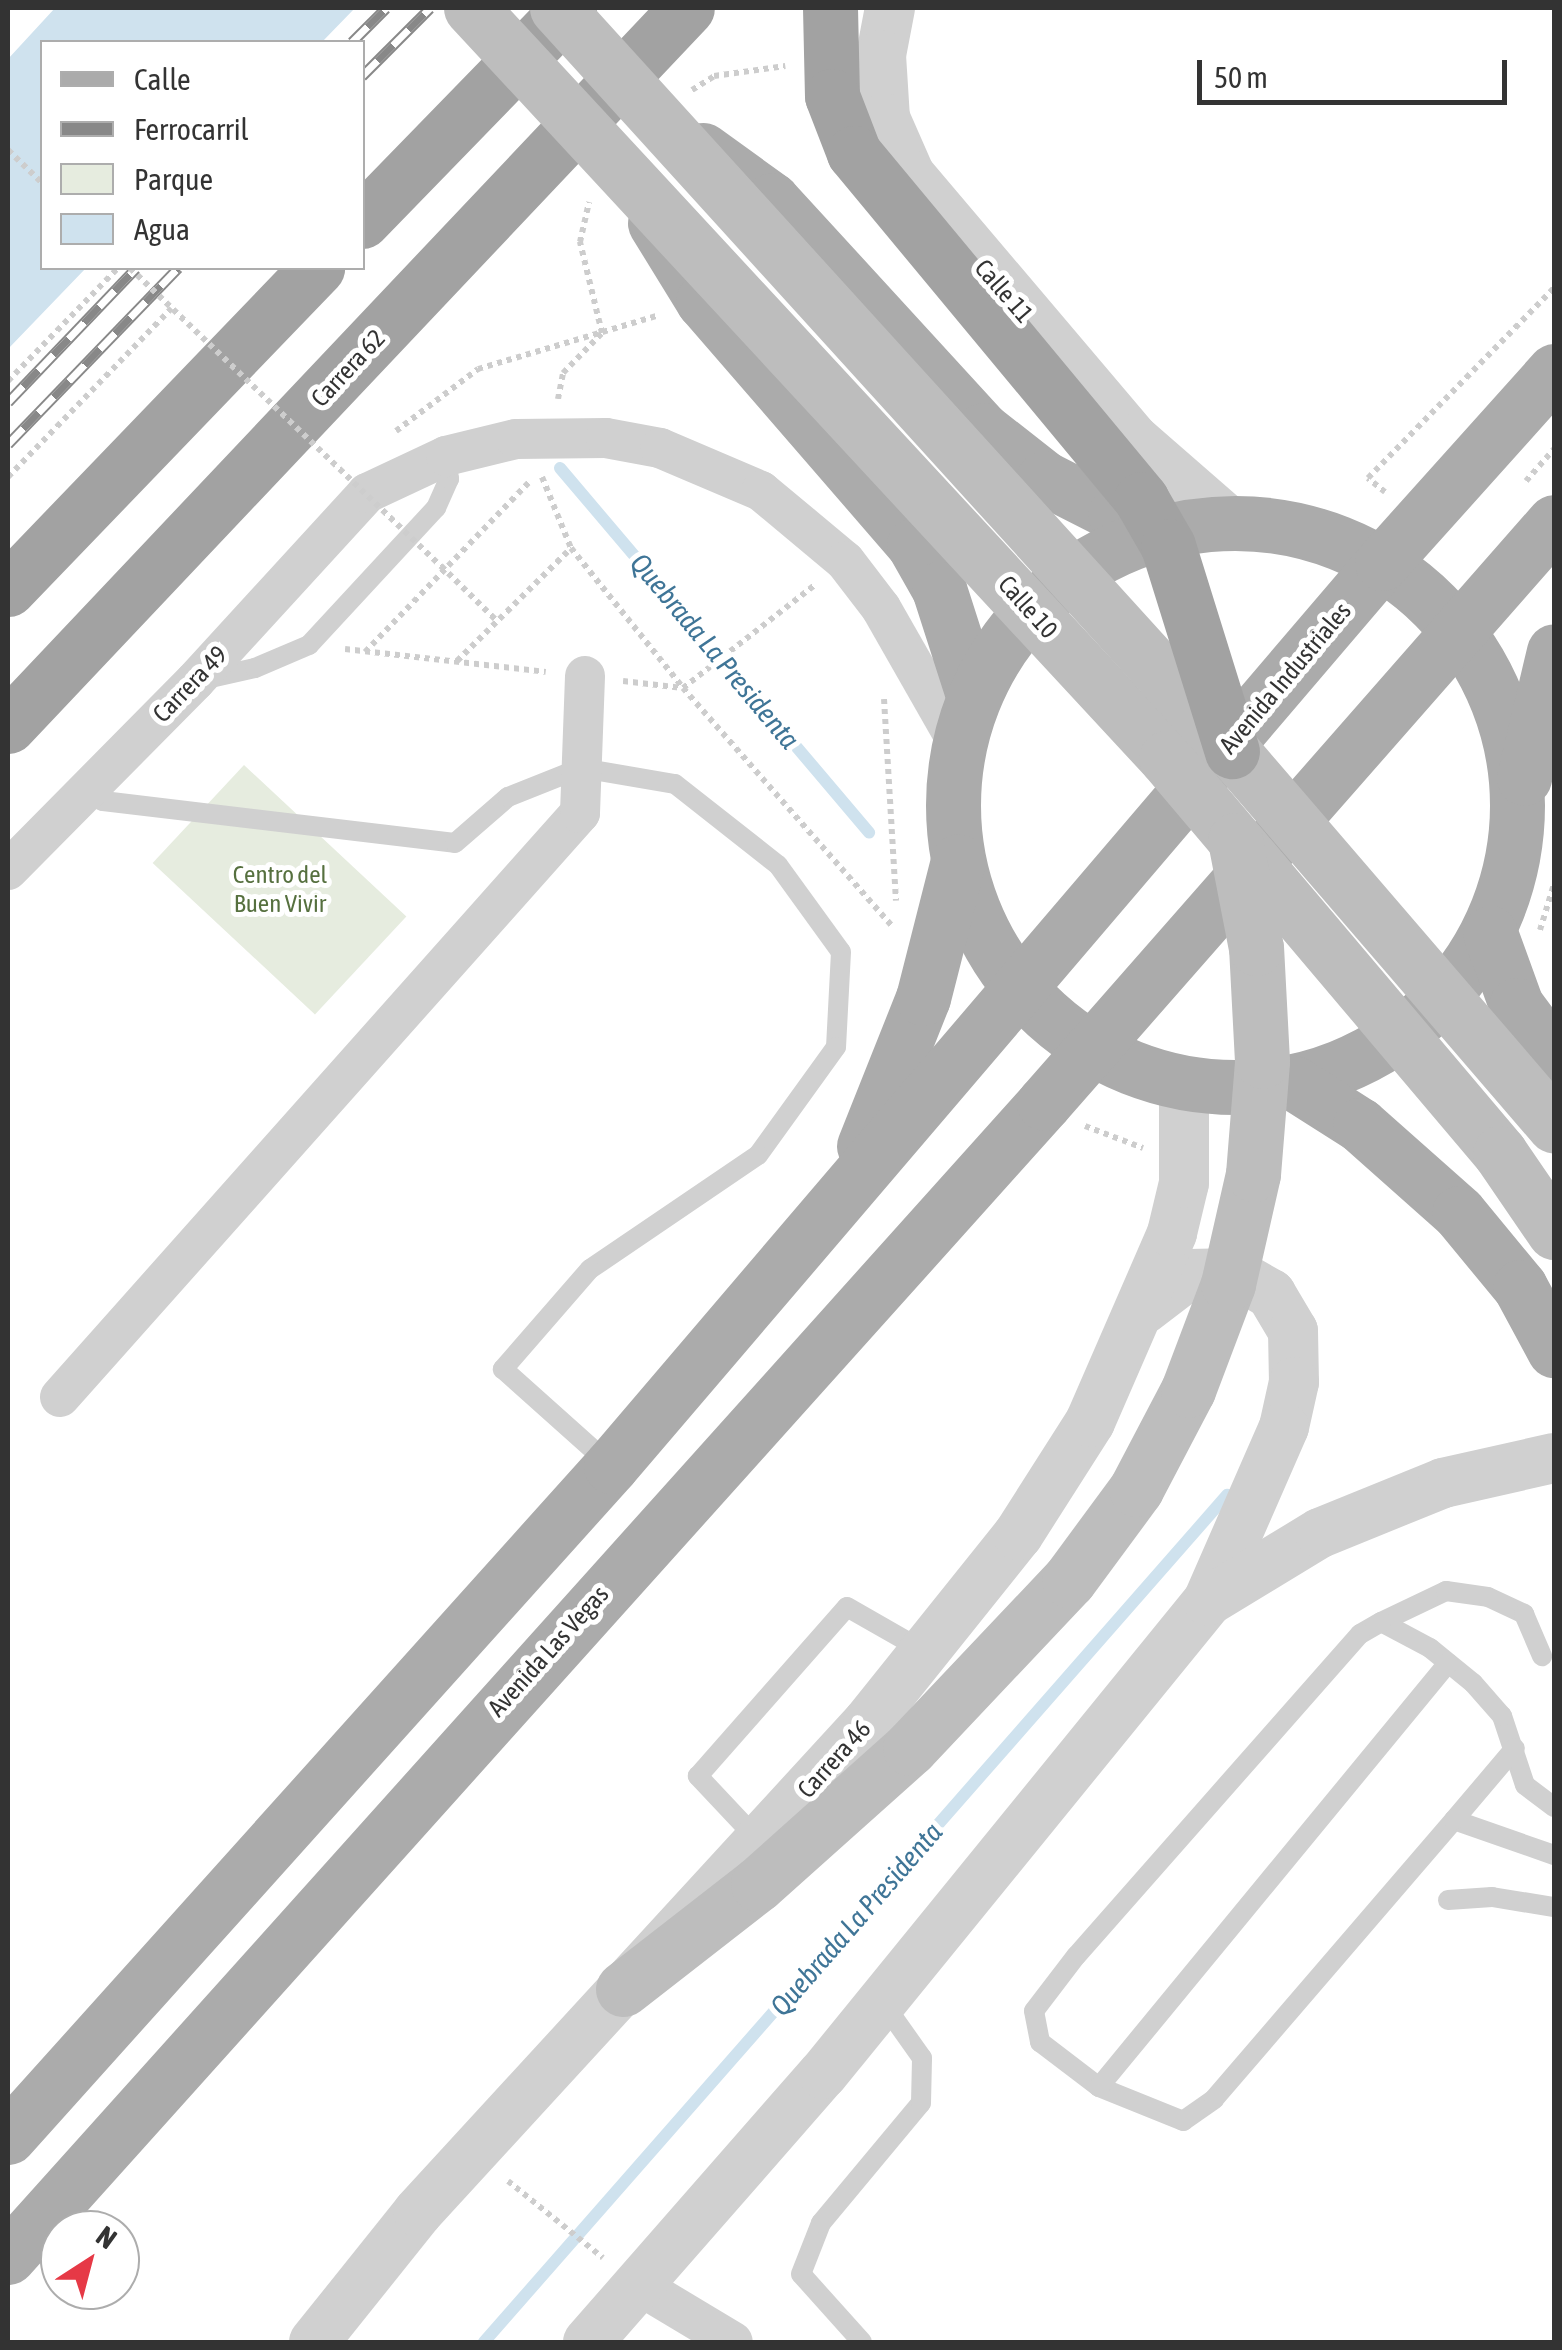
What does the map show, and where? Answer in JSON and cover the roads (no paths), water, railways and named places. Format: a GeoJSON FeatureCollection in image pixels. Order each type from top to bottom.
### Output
{"type":"FeatureCollection","features":[{"type":"Feature","properties":{"kind":"highway"},"geometry":{"type":"LineString","coordinates":[[365,218],[568,8]]}},
{"type":"Feature","properties":{"kind":"highway","name":"Carrera 62"},"geometry":{"type":"LineString","coordinates":[[8,726],[687,8]]}},
{"type":"Feature","properties":{"kind":"highway"},"geometry":{"type":"LineString","coordinates":[[830,8],[832,96],[854,153],[1141,498],[1168,546],[1232,750]]}},
{"type":"Feature","properties":{"kind":"highway"},"geometry":{"type":"LineString","coordinates":[[8,589],[316,270]]}},
{"type":"Feature","properties":{"kind":"main road","name":"Calle 10"},"geometry":{"type":"LineString","coordinates":[[471,8],[627,172],[1235,837],[1500,1152],[1554,1232]]}},
{"type":"Feature","properties":{"kind":"main road"},"geometry":{"type":"LineString","coordinates":[[557,8],[669,126],[1232,750],[1554,1126]]}},
{"type":"Feature","properties":{"kind":"main road"},"geometry":{"type":"LineString","coordinates":[[669,126],[772,200],[982,430],[1062,487],[1115,514],[1171,529]]}},
{"type":"Feature","properties":{"kind":"main road"},"geometry":{"type":"LineString","coordinates":[[627,172],[692,286],[914,545],[944,602],[966,720]]}},
{"type":"Feature","properties":{"kind":"main road","name":"Avenida Industriales"},"geometry":{"type":"LineString","coordinates":[[1022,991],[1382,563],[1554,371]]}},
{"type":"Feature","properties":{"kind":"main road"},"geometry":{"type":"LineString","coordinates":[[1519,800],[1503,711],[1458,632],[1382,563],[1308,532],[1229,522],[1171,529],[1108,551],[1052,588],[1006,637],[966,720],[952,802],[958,861],[982,930],[1022,991],[1092,1048],[1184,1083],[1239,1089],[1294,1083],[1373,1054],[1414,1023],[1441,1002],[1490,933],[1513,869],[1519,800],[1554,651]]}},
{"type":"Feature","properties":{"kind":"main road"},"geometry":{"type":"LineString","coordinates":[[1092,1048],[1554,522]]}},
{"type":"Feature","properties":{"kind":"main road"},"geometry":{"type":"LineString","coordinates":[[622,1989],[758,1884],[910,1748],[1069,1580],[1136,1489],[1188,1390],[1228,1284],[1253,1174],[1262,1062],[1256,948],[1235,837]]}},
{"type":"Feature","properties":{"kind":"main road"},"geometry":{"type":"LineString","coordinates":[[832,1212],[891,1093],[958,861]]}},
{"type":"Feature","properties":{"kind":"main road"},"geometry":{"type":"LineString","coordinates":[[1490,933],[1516,1005],[1554,1056]]}},
{"type":"Feature","properties":{"kind":"main road"},"geometry":{"type":"LineString","coordinates":[[8,2137],[612,1466],[1022,991]]}},
{"type":"Feature","properties":{"kind":"main road","name":"Avenida Las Vegas"},"geometry":{"type":"LineString","coordinates":[[8,2257],[1092,1048]]}},
{"type":"Feature","properties":{"kind":"main road"},"geometry":{"type":"LineString","coordinates":[[1294,1083],[1360,1125],[1459,1213],[1520,1287],[1554,1350]]}},
{"type":"Feature","properties":{"kind":"main road"},"geometry":{"type":"LineString","coordinates":[[1459,1213],[1477,1170],[1508,1137],[1554,1116]]}},
{"type":"Feature","properties":{"kind":"street","name":"Calle 11"},"geometry":{"type":"LineString","coordinates":[[890,8],[881,54],[886,118],[910,175],[1134,440],[1229,522]]}},
{"type":"Feature","properties":{"kind":"street"},"geometry":{"type":"LineString","coordinates":[[446,456],[552,436],[660,448],[761,491],[845,561],[910,660],[966,720]]}},
{"type":"Feature","properties":{"kind":"street","name":"Carrera 49"},"geometry":{"type":"LineString","coordinates":[[8,870],[194,682],[356,475],[446,456]]}},
{"type":"Feature","properties":{"kind":"street"},"geometry":{"type":"LineString","coordinates":[[60,1397],[580,813],[586,676]]}},
{"type":"Feature","properties":{"kind":"street","name":"Carrera 46"},"geometry":{"type":"LineString","coordinates":[[314,2342],[418,2212],[759,1841],[925,1651],[1028,1519],[1090,1422],[1144,1309],[1184,1184],[1184,1083]]}},
{"type":"Feature","properties":{"kind":"street"},"geometry":{"type":"LineString","coordinates":[[588,2342],[620,2271],[882,2002],[1208,1601],[1284,1427],[1294,1382],[1293,1331],[1271,1294],[1234,1273],[1190,1274],[1144,1309]]}},
{"type":"Feature","properties":{"kind":"street"},"geometry":{"type":"LineString","coordinates":[[1208,1601],[1320,1533],[1442,1483],[1554,1458]]}},
{"type":"Feature","properties":{"kind":"street"},"geometry":{"type":"LineString","coordinates":[[620,2271],[733,2342]]}},
{"type":"Feature","properties":{"kind":"lane"},"geometry":{"type":"LineString","coordinates":[[194,682],[255,668],[309,645],[436,508],[449,479],[446,456]]}},
{"type":"Feature","properties":{"kind":"lane"},"geometry":{"type":"LineString","coordinates":[[85,792],[104,801],[455,844],[508,797],[582,768],[675,784],[778,865],[841,952],[836,1047],[758,1155],[590,1268],[503,1370],[612,1466]]}},
{"type":"Feature","properties":{"kind":"lane"},"geometry":{"type":"LineString","coordinates":[[1515,1748],[1214,2099],[1184,2120],[1099,2087],[1040,2042],[1034,2011],[1140,1880],[1360,1634],[1446,1591],[1488,1596],[1524,1614],[1542,1656]]}},
{"type":"Feature","properties":{"kind":"lane"},"geometry":{"type":"LineString","coordinates":[[759,1841],[698,1776],[847,1607],[925,1651]]}},
{"type":"Feature","properties":{"kind":"lane"},"geometry":{"type":"LineString","coordinates":[[1381,1622],[1448,1663],[1502,1716],[1525,1785],[1554,1807]]}},
{"type":"Feature","properties":{"kind":"lane"},"geometry":{"type":"LineString","coordinates":[[1099,2087],[1448,1663]]}},
{"type":"Feature","properties":{"kind":"lane"},"geometry":{"type":"LineString","coordinates":[[1454,1820],[1554,1856]]}},
{"type":"Feature","properties":{"kind":"lane"},"geometry":{"type":"LineString","coordinates":[[1448,1900],[1492,1897],[1554,1907]]}},
{"type":"Feature","properties":{"kind":"lane"},"geometry":{"type":"LineString","coordinates":[[862,2342],[801,2274],[821,2223],[921,2103],[922,2058],[882,2002]]}},
{"type":"Feature","properties":{"kind":"water"},"geometry":{"type":"Polygon","coordinates":[[[55,8],[355,8],[324,40],[40,40],[40,270],[84,270],[8,349],[8,59],[55,8]]]}},
{"type":"Feature","properties":{"kind":"waterway","name":"Quebrada La Presidenta"},"geometry":{"type":"LineString","coordinates":[[560,468],[869,833]]}},
{"type":"Feature","properties":{"kind":"waterway","name":"Quebrada La Presidenta"},"geometry":{"type":"LineString","coordinates":[[484,2342],[1227,1495]]}},
{"type":"Feature","properties":{"kind":"railway"},"geometry":{"type":"LineString","coordinates":[[354,40],[386,8]]}},
{"type":"Feature","properties":{"kind":"railway"},"geometry":{"type":"LineString","coordinates":[[365,73],[430,8]]}},
{"type":"Feature","properties":{"kind":"railway"},"geometry":{"type":"LineString","coordinates":[[8,402],[134,270]]}},
{"type":"Feature","properties":{"kind":"railway"},"geometry":{"type":"LineString","coordinates":[[8,444],[176,270]]}},
{"type":"Feature","properties":{"kind":"park label","name":"Centro del Buen Vivir"},"geometry":{"type":"Point","coordinates":[280,890]}}]}
